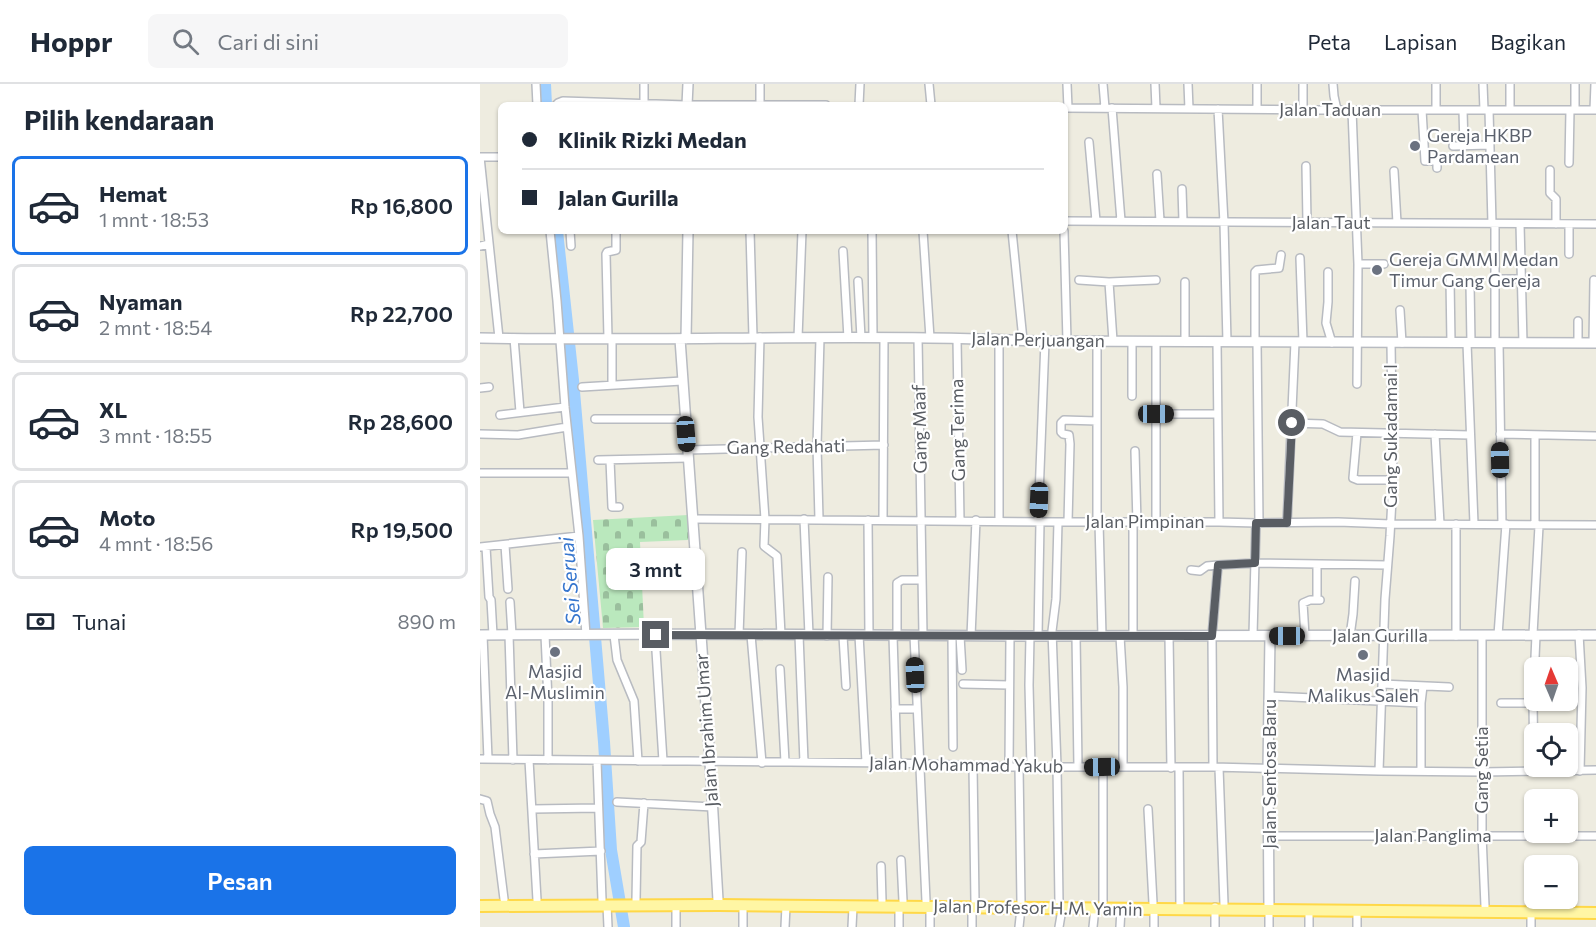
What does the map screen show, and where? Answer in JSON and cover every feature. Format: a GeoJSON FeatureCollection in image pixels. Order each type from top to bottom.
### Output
{"type":"FeatureCollection","features":[{"type":"Feature","properties":{"kind":"main road","name":"Jalan Profesor H.M. Yamin"},"geometry":{"type":"LineString","coordinates":[[480,899],[609,902]]}},
{"type":"Feature","properties":{"kind":"main road","name":"Jalan Profesor H.M. Yamin"},"geometry":{"type":"LineString","coordinates":[[631,901],[676,905],[718,903],[744,906],[882,901],[901,904]]}},
{"type":"Feature","properties":{"kind":"main road","name":"Jalan Profesor H.M. Yamin"},"geometry":{"type":"LineString","coordinates":[[480,906],[631,901],[853,907],[901,904],[1099,905],[1531,910],[1596,913]]}},
{"type":"Feature","properties":{"kind":"main road","name":"Jalan Profesor H.M. Yamin"},"geometry":{"type":"LineString","coordinates":[[1099,905],[1121,909],[1153,906]]}},
{"type":"Feature","properties":{"kind":"main road","name":"Jalan Profesor H.M. Yamin"},"geometry":{"type":"LineString","coordinates":[[1269,908],[1309,911],[1485,906],[1531,910],[1596,907]]}},
{"type":"Feature","properties":{"kind":"street"},"geometry":{"type":"LineString","coordinates":[[536,84],[537,102]]}},
{"type":"Feature","properties":{"kind":"street"},"geometry":{"type":"LineString","coordinates":[[644,84],[644,102]]}},
{"type":"Feature","properties":{"kind":"street"},"geometry":{"type":"LineString","coordinates":[[687,102],[688,84]]}},
{"type":"Feature","properties":{"kind":"street"},"geometry":{"type":"LineString","coordinates":[[760,84],[760,102]]}},
{"type":"Feature","properties":{"kind":"street"},"geometry":{"type":"LineString","coordinates":[[859,102],[860,84]]}},
{"type":"Feature","properties":{"kind":"street"},"geometry":{"type":"LineString","coordinates":[[929,84],[931,102]]}},
{"type":"Feature","properties":{"kind":"street"},"geometry":{"type":"LineString","coordinates":[[1067,84],[1067,102]]}},
{"type":"Feature","properties":{"kind":"street"},"geometry":{"type":"LineString","coordinates":[[1103,84],[1109,108],[1121,221]]}},
{"type":"Feature","properties":{"kind":"street"},"geometry":{"type":"LineString","coordinates":[[1155,84],[1156,108]]}},
{"type":"Feature","properties":{"kind":"street"},"geometry":{"type":"LineString","coordinates":[[1188,84],[1189,109]]}},
{"type":"Feature","properties":{"kind":"street"},"geometry":{"type":"LineString","coordinates":[[1257,84],[1257,109]]}},
{"type":"Feature","properties":{"kind":"street"},"geometry":{"type":"LineString","coordinates":[[1303,84],[1303,110]]}},
{"type":"Feature","properties":{"kind":"street"},"geometry":{"type":"LineString","coordinates":[[1333,84],[1337,110]]}},
{"type":"Feature","properties":{"kind":"street"},"geometry":{"type":"LineString","coordinates":[[1436,84],[1436,109]]}},
{"type":"Feature","properties":{"kind":"street"},"geometry":{"type":"LineString","coordinates":[[1483,84],[1490,145],[1504,524],[1498,634]]}},
{"type":"Feature","properties":{"kind":"street"},"geometry":{"type":"LineString","coordinates":[[1509,84],[1510,110]]}},
{"type":"Feature","properties":{"kind":"street"},"geometry":{"type":"LineString","coordinates":[[1569,163],[1575,84]]}},
{"type":"Feature","properties":{"kind":"street"},"geometry":{"type":"LineString","coordinates":[[1595,84],[1595,110]]}},
{"type":"Feature","properties":{"kind":"street"},"geometry":{"type":"LineString","coordinates":[[560,102],[585,102]]}},
{"type":"Feature","properties":{"kind":"street","name":"Jalan Taduan"},"geometry":{"type":"LineString","coordinates":[[1068,108],[1595,110]]}},
{"type":"Feature","properties":{"kind":"street"},"geometry":{"type":"LineString","coordinates":[[1218,109],[1224,223],[1222,342],[1217,414],[1219,522]]}},
{"type":"Feature","properties":{"kind":"street"},"geometry":{"type":"LineString","coordinates":[[1352,110],[1358,264],[1356,384]]}},
{"type":"Feature","properties":{"kind":"street"},"geometry":{"type":"LineString","coordinates":[[1422,110],[1424,159],[1436,162],[1437,168]]}},
{"type":"Feature","properties":{"kind":"street"},"geometry":{"type":"LineString","coordinates":[[1463,110],[1464,146]]}},
{"type":"Feature","properties":{"kind":"street"},"geometry":{"type":"LineString","coordinates":[[1089,142],[1096,221]]}},
{"type":"Feature","properties":{"kind":"street"},"geometry":{"type":"LineString","coordinates":[[1453,146],[1490,145]]}},
{"type":"Feature","properties":{"kind":"street"},"geometry":{"type":"LineString","coordinates":[[498,157],[480,157],[499,338]]}},
{"type":"Feature","properties":{"kind":"street"},"geometry":{"type":"LineString","coordinates":[[1306,166],[1307,222]]}},
{"type":"Feature","properties":{"kind":"street"},"geometry":{"type":"LineString","coordinates":[[1550,170],[1550,193],[1556,199],[1556,224]]}},
{"type":"Feature","properties":{"kind":"street"},"geometry":{"type":"LineString","coordinates":[[1394,171],[1396,223]]}},
{"type":"Feature","properties":{"kind":"street"},"geometry":{"type":"LineString","coordinates":[[1156,174],[1160,221]]}},
{"type":"Feature","properties":{"kind":"street"},"geometry":{"type":"LineString","coordinates":[[1182,189],[1183,222]]}},
{"type":"Feature","properties":{"kind":"street","name":"Jalan Taut"},"geometry":{"type":"LineString","coordinates":[[1068,221],[1596,224]]}},
{"type":"Feature","properties":{"kind":"street"},"geometry":{"type":"LineString","coordinates":[[1520,224],[1523,343]]}},
{"type":"Feature","properties":{"kind":"street"},"geometry":{"type":"LineString","coordinates":[[1569,224],[1569,254]]}},
{"type":"Feature","properties":{"kind":"street"},"geometry":{"type":"LineString","coordinates":[[550,234],[588,635]]}},
{"type":"Feature","properties":{"kind":"street"},"geometry":{"type":"LineString","coordinates":[[570,234],[571,246]]}},
{"type":"Feature","properties":{"kind":"street"},"geometry":{"type":"LineString","coordinates":[[612,385],[606,254],[616,250],[616,234]]}},
{"type":"Feature","properties":{"kind":"street","name":"Jalan Ibrahim Umar"},"geometry":{"type":"LineString","coordinates":[[688,234],[682,381],[718,903]]}},
{"type":"Feature","properties":{"kind":"street"},"geometry":{"type":"LineString","coordinates":[[750,234],[765,519],[764,546],[777,556],[780,635]]}},
{"type":"Feature","properties":{"kind":"street"},"geometry":{"type":"LineString","coordinates":[[798,338],[802,234]]}},
{"type":"Feature","properties":{"kind":"street"},"geometry":{"type":"LineString","coordinates":[[872,234],[873,338]]}},
{"type":"Feature","properties":{"kind":"street"},"geometry":{"type":"LineString","coordinates":[[923,234],[930,338]]}},
{"type":"Feature","properties":{"kind":"street"},"geometry":{"type":"LineString","coordinates":[[1012,234],[1023,340]]}},
{"type":"Feature","properties":{"kind":"street"},"geometry":{"type":"LineString","coordinates":[[1064,234],[1067,341]]}},
{"type":"Feature","properties":{"kind":"street"},"geometry":{"type":"LineString","coordinates":[[480,246],[489,244]]}},
{"type":"Feature","properties":{"kind":"street"},"geometry":{"type":"LineString","coordinates":[[843,251],[848,338]]}},
{"type":"Feature","properties":{"kind":"street"},"geometry":{"type":"LineString","coordinates":[[1253,635],[1258,523],[1255,272],[1278,268],[1281,255]]}},
{"type":"Feature","properties":{"kind":"street"},"geometry":{"type":"LineString","coordinates":[[1287,523],[1299,342],[1300,258]]}},
{"type":"Feature","properties":{"kind":"street"},"geometry":{"type":"LineString","coordinates":[[1358,264],[1384,264]]}},
{"type":"Feature","properties":{"kind":"street"},"geometry":{"type":"LineString","coordinates":[[1328,272],[1326,323],[1332,343]]}},
{"type":"Feature","properties":{"kind":"street"},"geometry":{"type":"LineString","coordinates":[[1502,279],[1522,279]]}},
{"type":"Feature","properties":{"kind":"street"},"geometry":{"type":"LineString","coordinates":[[858,280],[861,338]]}},
{"type":"Feature","properties":{"kind":"street"},"geometry":{"type":"LineString","coordinates":[[1079,280],[1109,282],[1156,280]]}},
{"type":"Feature","properties":{"kind":"street"},"geometry":{"type":"LineString","coordinates":[[1450,280],[1451,343]]}},
{"type":"Feature","properties":{"kind":"street"},"geometry":{"type":"LineString","coordinates":[[1594,280],[1595,343]]}},
{"type":"Feature","properties":{"kind":"street"},"geometry":{"type":"LineString","coordinates":[[1109,282],[1113,341]]}},
{"type":"Feature","properties":{"kind":"street"},"geometry":{"type":"LineString","coordinates":[[1185,282],[1185,341]]}},
{"type":"Feature","properties":{"kind":"street"},"geometry":{"type":"LineString","coordinates":[[1470,284],[1470,435],[1474,524]]}},
{"type":"Feature","properties":{"kind":"street"},"geometry":{"type":"LineString","coordinates":[[1400,310],[1402,343]]}},
{"type":"Feature","properties":{"kind":"street"},"geometry":{"type":"LineString","coordinates":[[1578,321],[1578,343]]}},
{"type":"Feature","properties":{"kind":"street","name":"Jalan Perjuangan"},"geometry":{"type":"LineString","coordinates":[[480,338],[756,337],[1045,341],[1595,343]]}},
{"type":"Feature","properties":{"kind":"street"},"geometry":{"type":"LineString","coordinates":[[514,338],[520,412]]}},
{"type":"Feature","properties":{"kind":"street"},"geometry":{"type":"LineString","coordinates":[[819,519],[817,446],[820,338]]}},
{"type":"Feature","properties":{"kind":"street"},"geometry":{"type":"LineString","coordinates":[[883,520],[884,338]]}},
{"type":"Feature","properties":{"kind":"street","name":"Gang Maaf"},"geometry":{"type":"LineString","coordinates":[[918,338],[922,580],[918,635],[917,709],[930,927]]}},
{"type":"Feature","properties":{"kind":"street","name":"Gang Terima"},"geometry":{"type":"LineString","coordinates":[[957,339],[960,520]]}},
{"type":"Feature","properties":{"kind":"street"},"geometry":{"type":"LineString","coordinates":[[999,340],[999,521]]}},
{"type":"Feature","properties":{"kind":"street"},"geometry":{"type":"LineString","coordinates":[[1031,767],[1029,668],[1034,636],[1045,341]]}},
{"type":"Feature","properties":{"kind":"street"},"geometry":{"type":"LineString","coordinates":[[1097,341],[1098,522],[1102,636]]}},
{"type":"Feature","properties":{"kind":"street"},"geometry":{"type":"LineString","coordinates":[[1132,341],[1132,396]]}},
{"type":"Feature","properties":{"kind":"street"},"geometry":{"type":"LineString","coordinates":[[1155,341],[1156,523]]}},
{"type":"Feature","properties":{"kind":"street","name":"Gang Sukadamai I"},"geometry":{"type":"LineString","coordinates":[[1379,771],[1387,565],[1393,480],[1391,343]]}},
{"type":"Feature","properties":{"kind":"street"},"geometry":{"type":"LineString","coordinates":[[582,387],[682,381]]}},
{"type":"Feature","properties":{"kind":"street"},"geometry":{"type":"LineString","coordinates":[[480,388],[489,387]]}},
{"type":"Feature","properties":{"kind":"street"},"geometry":{"type":"LineString","coordinates":[[500,414],[565,407]]}},
{"type":"Feature","properties":{"kind":"street"},"geometry":{"type":"LineString","coordinates":[[1156,414],[1217,414]]}},
{"type":"Feature","properties":{"kind":"street"},"geometry":{"type":"LineString","coordinates":[[595,419],[685,419]]}},
{"type":"Feature","properties":{"kind":"street"},"geometry":{"type":"LineString","coordinates":[[1068,522],[1070,444],[1069,435],[1061,432],[1061,423],[1064,420],[1097,421]]}},
{"type":"Feature","properties":{"kind":"street"},"geometry":{"type":"LineString","coordinates":[[1292,423],[1323,424],[1340,432],[1470,435]]}},
{"type":"Feature","properties":{"kind":"street"},"geometry":{"type":"LineString","coordinates":[[480,434],[522,435],[567,427]]}},
{"type":"Feature","properties":{"kind":"street"},"geometry":{"type":"LineString","coordinates":[[1357,433],[1354,479],[1393,480]]}},
{"type":"Feature","properties":{"kind":"street"},"geometry":{"type":"LineString","coordinates":[[1435,434],[1440,524]]}},
{"type":"Feature","properties":{"kind":"street"},"geometry":{"type":"LineString","coordinates":[[1500,434],[1596,436]]}},
{"type":"Feature","properties":{"kind":"street"},"geometry":{"type":"LineString","coordinates":[[1534,657],[1537,526],[1535,435]]}},
{"type":"Feature","properties":{"kind":"street","name":"Gang Redahati"},"geometry":{"type":"LineString","coordinates":[[598,460],[760,447],[884,445]]}},
{"type":"Feature","properties":{"kind":"street"},"geometry":{"type":"LineString","coordinates":[[1133,635],[1135,451]]}},
{"type":"Feature","properties":{"kind":"street"},"geometry":{"type":"LineString","coordinates":[[610,460],[612,507],[620,507]]}},
{"type":"Feature","properties":{"kind":"street"},"geometry":{"type":"LineString","coordinates":[[480,473],[572,473]]}},
{"type":"Feature","properties":{"kind":"street","name":"Jalan Pimpinan"},"geometry":{"type":"LineString","coordinates":[[693,519],[1135,523],[1338,522],[1390,527],[1440,524],[1596,525]]}},
{"type":"Feature","properties":{"kind":"street"},"geometry":{"type":"LineString","coordinates":[[804,519],[804,762]]}},
{"type":"Feature","properties":{"kind":"street"},"geometry":{"type":"LineString","coordinates":[[866,762],[864,635],[868,520]]}},
{"type":"Feature","properties":{"kind":"street"},"geometry":{"type":"LineString","coordinates":[[971,636],[976,520]]}},
{"type":"Feature","properties":{"kind":"street"},"geometry":{"type":"LineString","coordinates":[[1058,522],[1053,636],[1061,905],[1059,927]]}},
{"type":"Feature","properties":{"kind":"street"},"geometry":{"type":"LineString","coordinates":[[1456,524],[1456,636]]}},
{"type":"Feature","properties":{"kind":"street"},"geometry":{"type":"LineString","coordinates":[[484,759],[485,635],[491,600],[483,547],[579,536]]}},
{"type":"Feature","properties":{"kind":"street"},"geometry":{"type":"LineString","coordinates":[[505,545],[508,589]]}},
{"type":"Feature","properties":{"kind":"street"},"geometry":{"type":"LineString","coordinates":[[740,635],[742,552]]}},
{"type":"Feature","properties":{"kind":"street"},"geometry":{"type":"LineString","coordinates":[[1191,570],[1200,571],[1207,566],[1255,563],[1387,565]]}},
{"type":"Feature","properties":{"kind":"street"},"geometry":{"type":"LineString","coordinates":[[1305,636],[1304,603],[1319,599],[1317,564]]}},
{"type":"Feature","properties":{"kind":"street"},"geometry":{"type":"LineString","coordinates":[[1215,927],[1219,908],[1212,636],[1218,565]]}},
{"type":"Feature","properties":{"kind":"street"},"geometry":{"type":"LineString","coordinates":[[827,636],[828,577]]}},
{"type":"Feature","properties":{"kind":"street"},"geometry":{"type":"LineString","coordinates":[[897,763],[895,636],[897,583],[902,580],[922,580]]}},
{"type":"Feature","properties":{"kind":"street"},"geometry":{"type":"LineString","coordinates":[[1350,636],[1355,581]]}},
{"type":"Feature","properties":{"kind":"street"},"geometry":{"type":"LineString","coordinates":[[510,602],[513,760]]}},
{"type":"Feature","properties":{"kind":"street"},"geometry":{"type":"LineString","coordinates":[[1579,634],[1582,688],[1580,771]]}},
{"type":"Feature","properties":{"kind":"street","name":"Jalan Gurilla"},"geometry":{"type":"LineString","coordinates":[[485,635],[1596,635]]}},
{"type":"Feature","properties":{"kind":"street"},"geometry":{"type":"LineString","coordinates":[[545,635],[548,760]]}},
{"type":"Feature","properties":{"kind":"street"},"geometry":{"type":"LineString","coordinates":[[610,635],[617,660],[634,701],[638,761]]}},
{"type":"Feature","properties":{"kind":"street"},"geometry":{"type":"LineString","coordinates":[[656,635],[663,762]]}},
{"type":"Feature","properties":{"kind":"street"},"geometry":{"type":"LineString","coordinates":[[751,635],[762,763]]}},
{"type":"Feature","properties":{"kind":"street","name":"Gang Setia"},"geometry":{"type":"LineString","coordinates":[[1482,635],[1482,835],[1485,906]]}},
{"type":"Feature","properties":{"kind":"street"},"geometry":{"type":"LineString","coordinates":[[843,636],[846,686]]}},
{"type":"Feature","properties":{"kind":"street"},"geometry":{"type":"LineString","coordinates":[[956,636],[962,670]]}},
{"type":"Feature","properties":{"kind":"street"},"geometry":{"type":"LineString","coordinates":[[953,747],[956,636]]}},
{"type":"Feature","properties":{"kind":"street"},"geometry":{"type":"LineString","coordinates":[[1009,767],[1010,636]]}},
{"type":"Feature","properties":{"kind":"street"},"geometry":{"type":"LineString","coordinates":[[1076,636],[1077,767]]}},
{"type":"Feature","properties":{"kind":"street"},"geometry":{"type":"LineString","coordinates":[[1120,636],[1123,687],[1123,767]]}},
{"type":"Feature","properties":{"kind":"street"},"geometry":{"type":"LineString","coordinates":[[1169,636],[1171,768]]}},
{"type":"Feature","properties":{"kind":"street","name":"Jalan Sentosa Baru"},"geometry":{"type":"LineString","coordinates":[[1269,908],[1270,636]]}},
{"type":"Feature","properties":{"kind":"street"},"geometry":{"type":"LineString","coordinates":[[780,669],[785,762]]}},
{"type":"Feature","properties":{"kind":"street"},"geometry":{"type":"LineString","coordinates":[[963,684],[1010,685]]}},
{"type":"Feature","properties":{"kind":"street"},"geometry":{"type":"LineString","coordinates":[[1382,684],[1449,687]]}},
{"type":"Feature","properties":{"kind":"street"},"geometry":{"type":"LineString","coordinates":[[1421,771],[1423,686]]}},
{"type":"Feature","properties":{"kind":"street"},"geometry":{"type":"LineString","coordinates":[[1270,696],[1421,703]]}},
{"type":"Feature","properties":{"kind":"street"},"geometry":{"type":"LineString","coordinates":[[1501,703],[1524,703]]}},
{"type":"Feature","properties":{"kind":"street"},"geometry":{"type":"LineString","coordinates":[[895,710],[917,709]]}},
{"type":"Feature","properties":{"kind":"street","name":"Jalan Mohammad Yakub"},"geometry":{"type":"LineString","coordinates":[[484,759],[762,763],[866,762],[1009,767],[1524,771]]}},
{"type":"Feature","properties":{"kind":"street"},"geometry":{"type":"LineString","coordinates":[[529,760],[537,900]]}},
{"type":"Feature","properties":{"kind":"street"},"geometry":{"type":"LineString","coordinates":[[599,761],[597,808],[609,902],[608,927]]}},
{"type":"Feature","properties":{"kind":"street"},"geometry":{"type":"LineString","coordinates":[[972,927],[973,766]]}},
{"type":"Feature","properties":{"kind":"street"},"geometry":{"type":"LineString","coordinates":[[1019,767],[1021,905],[1019,927]]}},
{"type":"Feature","properties":{"kind":"street"},"geometry":{"type":"LineString","coordinates":[[1093,927],[1099,905],[1102,767]]}},
{"type":"Feature","properties":{"kind":"street"},"geometry":{"type":"LineString","coordinates":[[1179,768],[1180,907]]}},
{"type":"Feature","properties":{"kind":"street","name":"Jalan Mohammad Yakub"},"geometry":{"type":"LineString","coordinates":[[1580,771],[1596,770]]}},
{"type":"Feature","properties":{"kind":"street"},"geometry":{"type":"LineString","coordinates":[[480,799],[487,801],[495,827],[504,900]]}},
{"type":"Feature","properties":{"kind":"street"},"geometry":{"type":"LineString","coordinates":[[617,802],[713,807]]}},
{"type":"Feature","properties":{"kind":"street"},"geometry":{"type":"LineString","coordinates":[[631,901],[644,803]]}},
{"type":"Feature","properties":{"kind":"street"},"geometry":{"type":"LineString","coordinates":[[532,809],[597,808]]}},
{"type":"Feature","properties":{"kind":"street"},"geometry":{"type":"LineString","coordinates":[[1148,809],[1154,927]]}},
{"type":"Feature","properties":{"kind":"street","name":"Jalan Panglima"},"geometry":{"type":"LineString","coordinates":[[1269,836],[1596,836]]}},
{"type":"Feature","properties":{"kind":"street"},"geometry":{"type":"LineString","coordinates":[[534,854],[601,851]]}},
{"type":"Feature","properties":{"kind":"street"},"geometry":{"type":"LineString","coordinates":[[899,927],[901,860]]}},
{"type":"Feature","properties":{"kind":"street"},"geometry":{"type":"LineString","coordinates":[[881,866],[882,901]]}},
{"type":"Feature","properties":{"kind":"street"},"geometry":{"type":"LineString","coordinates":[[676,905],[676,927]]}},
{"type":"Feature","properties":{"kind":"street"},"geometry":{"type":"LineString","coordinates":[[743,927],[744,906]]}},
{"type":"Feature","properties":{"kind":"street"},"geometry":{"type":"LineString","coordinates":[[785,927],[786,906]]}},
{"type":"Feature","properties":{"kind":"street"},"geometry":{"type":"LineString","coordinates":[[852,927],[853,907]]}},
{"type":"Feature","properties":{"kind":"street"},"geometry":{"type":"LineString","coordinates":[[1269,908],[1269,927]]}},
{"type":"Feature","properties":{"kind":"street"},"geometry":{"type":"LineString","coordinates":[[1120,927],[1121,909]]}},
{"type":"Feature","properties":{"kind":"street"},"geometry":{"type":"LineString","coordinates":[[1354,909],[1357,927]]}},
{"type":"Feature","properties":{"kind":"street"},"geometry":{"type":"LineString","coordinates":[[1531,910],[1531,927]]}},
{"type":"Feature","properties":{"kind":"street"},"geometry":{"type":"LineString","coordinates":[[1309,911],[1309,927]]}},
{"type":"Feature","properties":{"kind":"green space"},"geometry":{"type":"Polygon","coordinates":[[[688,515],[688,540],[640,542],[644,627],[603,628],[593,520],[688,515]]]}},
{"type":"Feature","properties":{"kind":"waterway","name":"Sei Seruai"},"geometry":{"type":"LineString","coordinates":[[545,84],[546,102]]}},
{"type":"Feature","properties":{"kind":"waterway","name":"Sei Seruai"},"geometry":{"type":"LineString","coordinates":[[557,234],[573,380],[611,850],[624,927]]}},
{"type":"Feature","properties":{"kind":"place","name":"Gereja HKBP Pardamean"},"geometry":{"type":"Point","coordinates":[1415,146]}},
{"type":"Feature","properties":{"kind":"place","name":"Gereja GMMI Medan Timur Gang Gereja"},"geometry":{"type":"Point","coordinates":[1377,270]}},
{"type":"Feature","properties":{"kind":"place","name":"Masjid Al-Muslimin"},"geometry":{"type":"Point","coordinates":[555,652]}},
{"type":"Feature","properties":{"kind":"place","name":"Masjid Malikus Saleh"},"geometry":{"type":"Point","coordinates":[1363,655]}},
{"type":"Feature","properties":{"kind":"route"},"geometry":{"type":"LineString","coordinates":[[656,635],[1212,636],[1218,565],[1255,563],[1256,523],[1287,523],[1292,423]]}}]}
